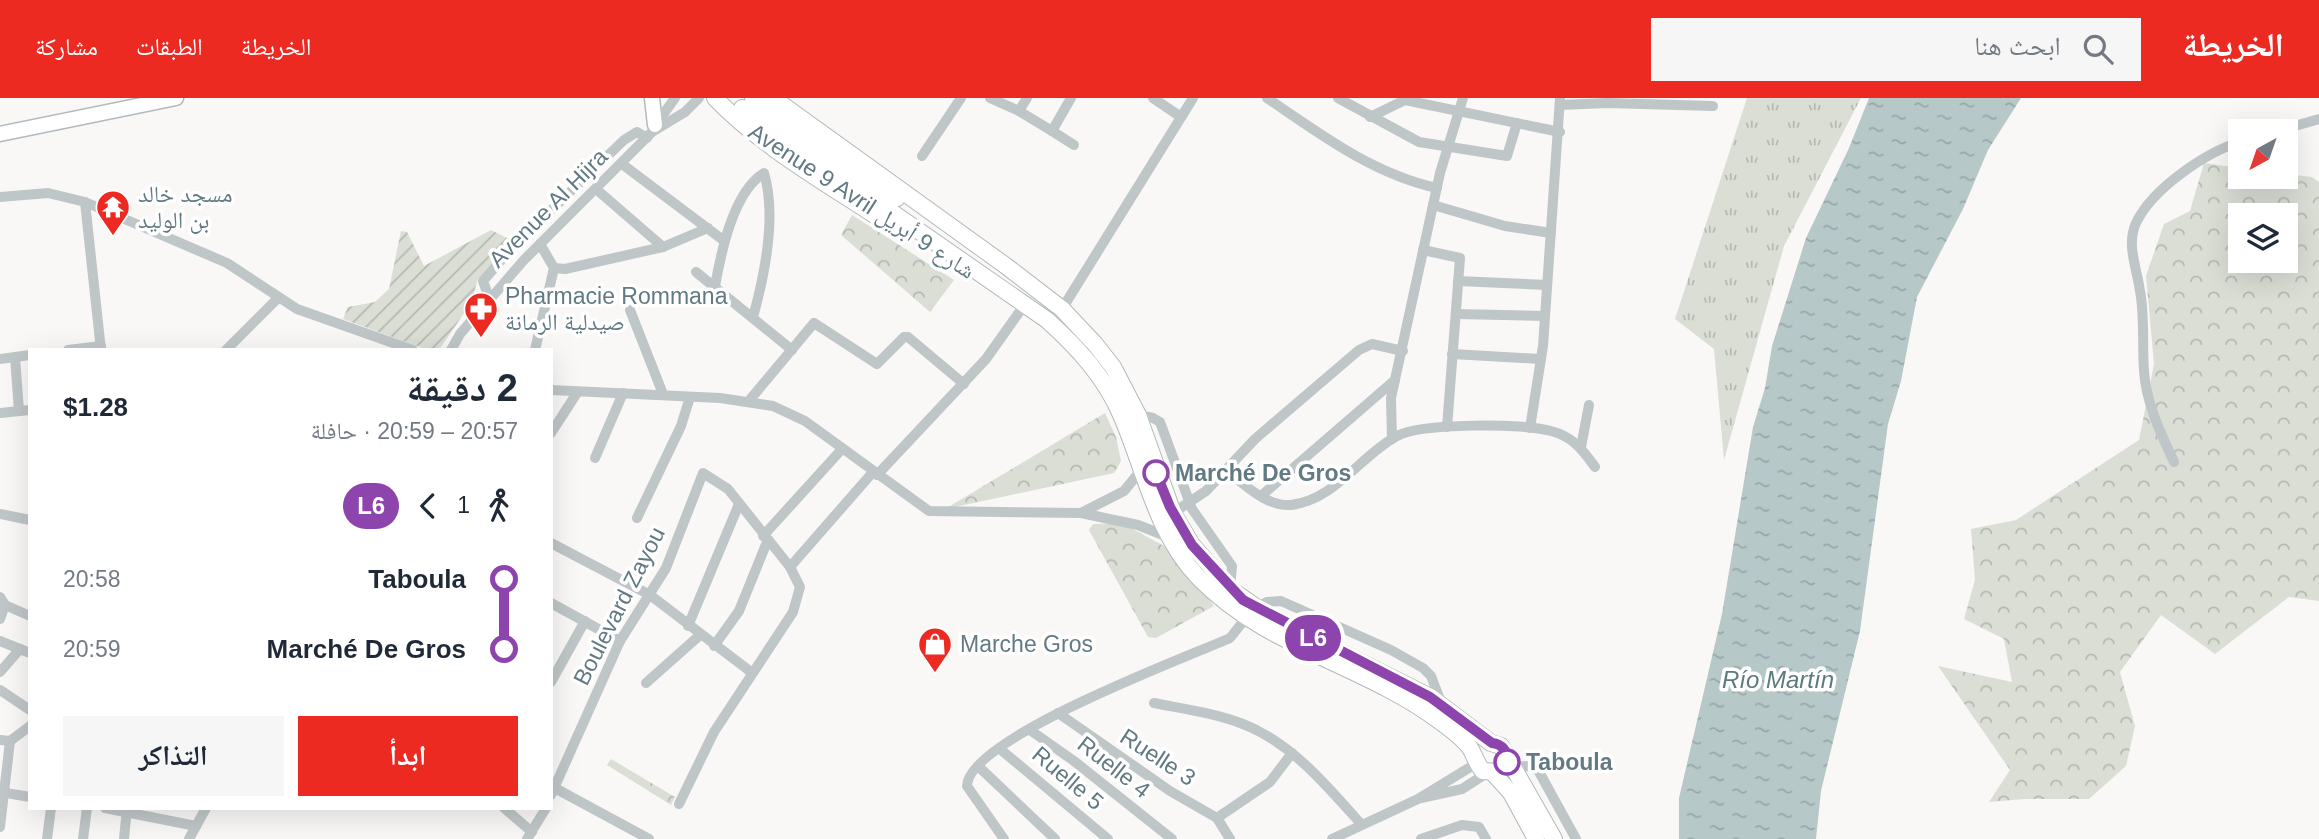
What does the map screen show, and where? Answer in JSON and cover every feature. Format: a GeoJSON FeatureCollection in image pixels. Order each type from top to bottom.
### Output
{"type":"FeatureCollection","features":[{"type":"Feature","properties":{"kind":"highway","name":"Avenue 9 Avril شارع 9 أبريل"},"geometry":{"type":"LineString","coordinates":[[715,98],[733,117],[837,190],[913,240],[1020,301]]}},
{"type":"Feature","properties":{"kind":"highway","name":"Avenue 9 Avril شارع 9 أبريل"},"geometry":{"type":"LineString","coordinates":[[773,98],[1062,309],[1113,367],[1138,415],[1149,471]]}},
{"type":"Feature","properties":{"kind":"highway","name":"Avenue 9 Avril شارع 9 أبريل"},"geometry":{"type":"LineString","coordinates":[[748,103],[1020,301],[1075,345],[1106,385],[1149,471]]}},
{"type":"Feature","properties":{"kind":"highway","name":"Avenue 9 Avril شارع 9 أبريل"},"geometry":{"type":"LineString","coordinates":[[748,103],[1006,266]]}},
{"type":"Feature","properties":{"kind":"highway"},"geometry":{"type":"LineString","coordinates":[[1149,471],[1192,545],[1251,613],[1378,668],[1442,705],[1504,749],[1554,839]]}},
{"type":"Feature","properties":{"kind":"highway"},"geometry":{"type":"LineString","coordinates":[[1149,471],[1172,543],[1211,591],[1421,709],[1460,737],[1484,768],[1511,793],[1536,839]]}},
{"type":"Feature","properties":{"kind":"highway"},"geometry":{"type":"LineString","coordinates":[[1484,768],[1480,748],[1492,743]]}},
{"type":"Feature","properties":{"kind":"highway"},"geometry":{"type":"LineString","coordinates":[[1484,768],[1504,769],[1510,763]]}},
{"type":"Feature","properties":{"kind":"main road"},"geometry":{"type":"LineString","coordinates":[[0,134],[176,98]]}},
{"type":"Feature","properties":{"kind":"main road"},"geometry":{"type":"LineString","coordinates":[[651,131],[652,98]]}},
{"type":"Feature","properties":{"kind":"street","name":"Avenue Al Hijra"},"geometry":{"type":"LineString","coordinates":[[452,348],[489,298],[622,164],[675,98]]}},
{"type":"Feature","properties":{"kind":"street","name":"Avenue Al Hijra"},"geometry":{"type":"LineString","coordinates":[[651,131],[685,112],[699,98]]}},
{"type":"Feature","properties":{"kind":"street"},"geometry":{"type":"LineString","coordinates":[[922,156],[961,98]]}},
{"type":"Feature","properties":{"kind":"street"},"geometry":{"type":"LineString","coordinates":[[990,98],[1019,111],[1073,145]]}},
{"type":"Feature","properties":{"kind":"street"},"geometry":{"type":"LineString","coordinates":[[1019,111],[1027,98]]}},
{"type":"Feature","properties":{"kind":"street"},"geometry":{"type":"LineString","coordinates":[[1052,131],[1071,98]]}},
{"type":"Feature","properties":{"kind":"street"},"geometry":{"type":"LineString","coordinates":[[1153,98],[1181,117]]}},
{"type":"Feature","properties":{"kind":"street"},"geometry":{"type":"LineString","coordinates":[[1062,309],[1193,98]]}},
{"type":"Feature","properties":{"kind":"street"},"geometry":{"type":"LineString","coordinates":[[1267,98],[1361,159],[1400,178],[1437,188]]}},
{"type":"Feature","properties":{"kind":"street"},"geometry":{"type":"LineString","coordinates":[[1338,98],[1419,142],[1507,156],[1517,122]]}},
{"type":"Feature","properties":{"kind":"street"},"geometry":{"type":"LineString","coordinates":[[1370,117],[1403,99],[1461,103],[1517,122],[1560,132]]}},
{"type":"Feature","properties":{"kind":"street"},"geometry":{"type":"LineString","coordinates":[[1530,428],[1545,316],[1560,102],[1596,100],[1713,106]]}},
{"type":"Feature","properties":{"kind":"street"},"geometry":{"type":"LineString","coordinates":[[1392,439],[1389,410],[1395,380],[1437,188],[1461,103]]}},
{"type":"Feature","properties":{"kind":"street"},"geometry":{"type":"LineString","coordinates":[[2298,125],[2319,119]]}},
{"type":"Feature","properties":{"kind":"street"},"geometry":{"type":"LineString","coordinates":[[489,298],[483,281],[511,249],[630,135],[651,131]]}},
{"type":"Feature","properties":{"kind":"street"},"geometry":{"type":"LineString","coordinates":[[2174,462],[2161,435],[2147,390],[2141,300],[2132,239],[2140,217],[2162,192],[2199,161],[2228,148]]}},
{"type":"Feature","properties":{"kind":"street"},"geometry":{"type":"LineString","coordinates":[[622,164],[723,240]]}},
{"type":"Feature","properties":{"kind":"street"},"geometry":{"type":"LineString","coordinates":[[715,286],[723,240],[742,201],[764,173],[768,223],[765,260],[753,317]]}},
{"type":"Feature","properties":{"kind":"street"},"geometry":{"type":"LineString","coordinates":[[596,189],[663,247]]}},
{"type":"Feature","properties":{"kind":"street"},"geometry":{"type":"LineString","coordinates":[[0,197],[48,193],[85,202],[227,263],[297,309],[407,348]]}},
{"type":"Feature","properties":{"kind":"street"},"geometry":{"type":"LineString","coordinates":[[85,202],[101,348]]}},
{"type":"Feature","properties":{"kind":"street"},"geometry":{"type":"LineString","coordinates":[[556,205],[568,217]]}},
{"type":"Feature","properties":{"kind":"street"},"geometry":{"type":"LineString","coordinates":[[1433,205],[1492,223],[1551,233]]}},
{"type":"Feature","properties":{"kind":"street"},"geometry":{"type":"LineString","coordinates":[[554,268],[588,266],[663,247],[708,228]]}},
{"type":"Feature","properties":{"kind":"street"},"geometry":{"type":"LineString","coordinates":[[535,348],[554,268],[540,244]]}},
{"type":"Feature","properties":{"kind":"street"},"geometry":{"type":"LineString","coordinates":[[511,249],[523,261]]}},
{"type":"Feature","properties":{"kind":"street"},"geometry":{"type":"LineString","coordinates":[[1423,250],[1460,258],[1447,427]]}},
{"type":"Feature","properties":{"kind":"street"},"geometry":{"type":"LineString","coordinates":[[696,272],[792,349]]}},
{"type":"Feature","properties":{"kind":"street"},"geometry":{"type":"LineString","coordinates":[[1458,281],[1547,285]]}},
{"type":"Feature","properties":{"kind":"street"},"geometry":{"type":"LineString","coordinates":[[228,348],[278,298]]}},
{"type":"Feature","properties":{"kind":"street"},"geometry":{"type":"LineString","coordinates":[[790,567],[875,473],[986,359],[1020,301]]}},
{"type":"Feature","properties":{"kind":"street"},"geometry":{"type":"LineString","coordinates":[[630,310],[663,394]]}},
{"type":"Feature","properties":{"kind":"street"},"geometry":{"type":"LineString","coordinates":[[1455,314],[1545,316]]}},
{"type":"Feature","properties":{"kind":"street"},"geometry":{"type":"LineString","coordinates":[[748,402],[814,323],[877,364],[906,336],[964,384]]}},
{"type":"Feature","properties":{"kind":"street"},"geometry":{"type":"LineString","coordinates":[[1173,513],[1190,503],[1227,471],[1255,439],[1359,350],[1372,344],[1403,351]]}},
{"type":"Feature","properties":{"kind":"street"},"geometry":{"type":"LineString","coordinates":[[1452,354],[1541,359]]}},
{"type":"Feature","properties":{"kind":"street"},"geometry":{"type":"LineString","coordinates":[[0,359],[28,355]]}},
{"type":"Feature","properties":{"kind":"street"},"geometry":{"type":"LineString","coordinates":[[0,413],[24,411],[15,357]]}},
{"type":"Feature","properties":{"kind":"street"},"geometry":{"type":"LineString","coordinates":[[1261,496],[1395,380]]}},
{"type":"Feature","properties":{"kind":"street"},"geometry":{"type":"LineString","coordinates":[[553,390],[663,394],[773,406],[796,415],[922,509],[941,514],[1081,513],[1138,525],[1172,543]]}},
{"type":"Feature","properties":{"kind":"street"},"geometry":{"type":"LineString","coordinates":[[553,430],[577,393]]}},
{"type":"Feature","properties":{"kind":"street"},"geometry":{"type":"LineString","coordinates":[[595,458],[623,393]]}},
{"type":"Feature","properties":{"kind":"street"},"geometry":{"type":"LineString","coordinates":[[637,518],[681,426],[690,397]]}},
{"type":"Feature","properties":{"kind":"street"},"geometry":{"type":"LineString","coordinates":[[1581,447],[1589,405]]}},
{"type":"Feature","properties":{"kind":"street"},"geometry":{"type":"LineString","coordinates":[[1138,415],[1160,422],[1190,503],[1232,566],[1230,589]]}},
{"type":"Feature","properties":{"kind":"street"},"geometry":{"type":"LineString","coordinates":[[1227,471],[1261,496],[1289,505],[1314,498],[1392,439],[1409,430],[1447,427],[1550,430],[1581,447],[1595,467]]}},
{"type":"Feature","properties":{"kind":"street"},"geometry":{"type":"LineString","coordinates":[[714,646],[740,611],[765,539],[842,449]]}},
{"type":"Feature","properties":{"kind":"street"},"geometry":{"type":"LineString","coordinates":[[1081,513],[1124,491],[1149,471]]}},
{"type":"Feature","properties":{"kind":"street","name":"Boulevard Zayou"},"geometry":{"type":"LineString","coordinates":[[553,787],[620,641],[650,595],[677,544],[703,473],[721,482],[739,504]]}},
{"type":"Feature","properties":{"kind":"street"},"geometry":{"type":"LineString","coordinates":[[679,804],[714,732],[793,612],[800,587],[790,567],[739,504]]}},
{"type":"Feature","properties":{"kind":"street"},"geometry":{"type":"LineString","coordinates":[[688,626],[739,504]]}},
{"type":"Feature","properties":{"kind":"street"},"geometry":{"type":"LineString","coordinates":[[0,514],[28,520]]}},
{"type":"Feature","properties":{"kind":"street"},"geometry":{"type":"LineString","coordinates":[[553,544],[650,595],[751,672]]}},
{"type":"Feature","properties":{"kind":"street"},"geometry":{"type":"LineString","coordinates":[[0,619],[2,601],[28,615]]}},
{"type":"Feature","properties":{"kind":"street"},"geometry":{"type":"LineString","coordinates":[[553,604],[620,641]]}},
{"type":"Feature","properties":{"kind":"street"},"geometry":{"type":"LineString","coordinates":[[1004,839],[967,786],[968,778],[979,767],[1000,749],[1030,730],[1108,687],[1230,638],[1251,613]]}},
{"type":"Feature","properties":{"kind":"street"},"geometry":{"type":"LineString","coordinates":[[553,678],[585,621]]}},
{"type":"Feature","properties":{"kind":"street"},"geometry":{"type":"LineString","coordinates":[[646,683],[700,635]]}},
{"type":"Feature","properties":{"kind":"street"},"geometry":{"type":"LineString","coordinates":[[0,641],[25,651],[0,672]]}},
{"type":"Feature","properties":{"kind":"street"},"geometry":{"type":"LineString","coordinates":[[0,690],[28,709]]}},
{"type":"Feature","properties":{"kind":"street"},"geometry":{"type":"LineString","coordinates":[[1154,703],[1245,725],[1292,753],[1328,787],[1356,831]]}},
{"type":"Feature","properties":{"kind":"street","name":"Ruelle 3"},"geometry":{"type":"LineString","coordinates":[[1058,713],[1170,792],[1217,818],[1230,839]]}},
{"type":"Feature","properties":{"kind":"street"},"geometry":{"type":"LineString","coordinates":[[0,827],[5,741],[28,727]]}},
{"type":"Feature","properties":{"kind":"street","name":"Ruelle 4"},"geometry":{"type":"LineString","coordinates":[[1030,730],[1074,761],[1172,839]]}},
{"type":"Feature","properties":{"kind":"street","name":"Ruelle 5"},"geometry":{"type":"LineString","coordinates":[[1000,749],[1108,839]]}},
{"type":"Feature","properties":{"kind":"street"},"geometry":{"type":"LineString","coordinates":[[1217,818],[1270,782],[1292,753]]}},
{"type":"Feature","properties":{"kind":"street"},"geometry":{"type":"LineString","coordinates":[[1510,763],[1538,770],[1576,839]]}},
{"type":"Feature","properties":{"kind":"street"},"geometry":{"type":"LineString","coordinates":[[979,767],[1055,839]]}},
{"type":"Feature","properties":{"kind":"street"},"geometry":{"type":"LineString","coordinates":[[1332,839],[1356,831],[1484,768]]}},
{"type":"Feature","properties":{"kind":"street"},"geometry":{"type":"LineString","coordinates":[[553,790],[649,839]]}},
{"type":"Feature","properties":{"kind":"street"},"geometry":{"type":"LineString","coordinates":[[2,793],[28,797]]}},
{"type":"Feature","properties":{"kind":"street"},"geometry":{"type":"LineString","coordinates":[[47,839],[51,810]]}},
{"type":"Feature","properties":{"kind":"street"},"geometry":{"type":"LineString","coordinates":[[83,839],[87,810]]}},
{"type":"Feature","properties":{"kind":"street"},"geometry":{"type":"LineString","coordinates":[[188,839],[205,810]]}},
{"type":"Feature","properties":{"kind":"street"},"geometry":{"type":"LineString","coordinates":[[506,810],[530,835],[545,810]]}},
{"type":"Feature","properties":{"kind":"street"},"geometry":{"type":"LineString","coordinates":[[124,839],[127,811],[163,813],[196,826]]}},
{"type":"Feature","properties":{"kind":"street"},"geometry":{"type":"LineString","coordinates":[[1421,839],[1468,825],[1479,827],[1486,839]]}},
{"type":"Feature","properties":{"kind":"green space"},"geometry":{"type":"Polygon","coordinates":[[[1747,98],[1861,98],[1784,246],[1724,460],[1714,349],[1675,319],[1747,98]]]}},
{"type":"Feature","properties":{"kind":"green space"},"geometry":{"type":"Polygon","coordinates":[[[2204,163],[2228,166],[2228,189],[2298,189],[2298,175],[2312,177],[2319,182],[2319,601],[2289,597],[2215,654],[2161,615],[2120,672],[2135,726],[2126,766],[2089,799],[1989,802],[2010,770],[1938,666],[2012,682],[2004,639],[1964,619],[1975,580],[1971,529],[2016,520],[2139,440],[2154,364],[2146,276],[2164,224],[2190,211],[2204,163]]]}},
{"type":"Feature","properties":{"kind":"green space"},"geometry":{"type":"Polygon","coordinates":[[[852,215],[954,280],[930,312],[841,235],[852,215]]]}},
{"type":"Feature","properties":{"kind":"green space"},"geometry":{"type":"Polygon","coordinates":[[[491,230],[517,243],[478,279],[471,303],[440,348],[423,348],[343,319],[348,307],[375,302],[389,289],[401,231],[407,232],[424,266],[491,230]]]}},
{"type":"Feature","properties":{"kind":"green space"},"geometry":{"type":"Polygon","coordinates":[[[1105,413],[1116,437],[1121,461],[1114,473],[945,509],[1105,413]]]}},
{"type":"Feature","properties":{"kind":"green space"},"geometry":{"type":"Polygon","coordinates":[[[1122,523],[1171,550],[1214,606],[1156,638],[1148,637],[1089,530],[1093,524],[1122,523]]]}},
{"type":"Feature","properties":{"kind":"green space"},"geometry":{"type":"Polygon","coordinates":[[[611,759],[675,797],[671,805],[607,765],[611,759]]]}},
{"type":"Feature","properties":{"kind":"water","name":"Río Martín"},"geometry":{"type":"Polygon","coordinates":[[[1869,98],[2021,98],[1988,150],[1963,209],[1917,297],[1901,381],[1888,424],[1860,631],[1821,791],[1816,839],[1679,839],[1679,798],[1722,614],[1753,427],[1765,388],[1772,346],[1806,238],[1849,148],[1869,98]]]}},
{"type":"Feature","properties":{"kind":"bus line","name":"L6"},"geometry":{"type":"LineString","coordinates":[[1156,473],[1170,507],[1192,545],[1243,600],[1285,625],[1378,668],[1430,697],[1492,743],[1501,746],[1507,754],[1507,762]]}},
{"type":"Feature","properties":{"kind":"place","name":"مسجد خالد بن الوليد"},"geometry":{"type":"Point","coordinates":[113,237]}},
{"type":"Feature","properties":{"kind":"place","name":"Pharmacie Rommana صيدلية الرمانة"},"geometry":{"type":"Point","coordinates":[481,339]}},
{"type":"Feature","properties":{"kind":"place","name":"Marché De Gros"},"geometry":{"type":"Point","coordinates":[1156,473]}},
{"type":"Feature","properties":{"kind":"place","name":"Marche Gros"},"geometry":{"type":"Point","coordinates":[935,674]}},
{"type":"Feature","properties":{"kind":"place","name":"Taboula"},"geometry":{"type":"Point","coordinates":[1507,762]}}]}
